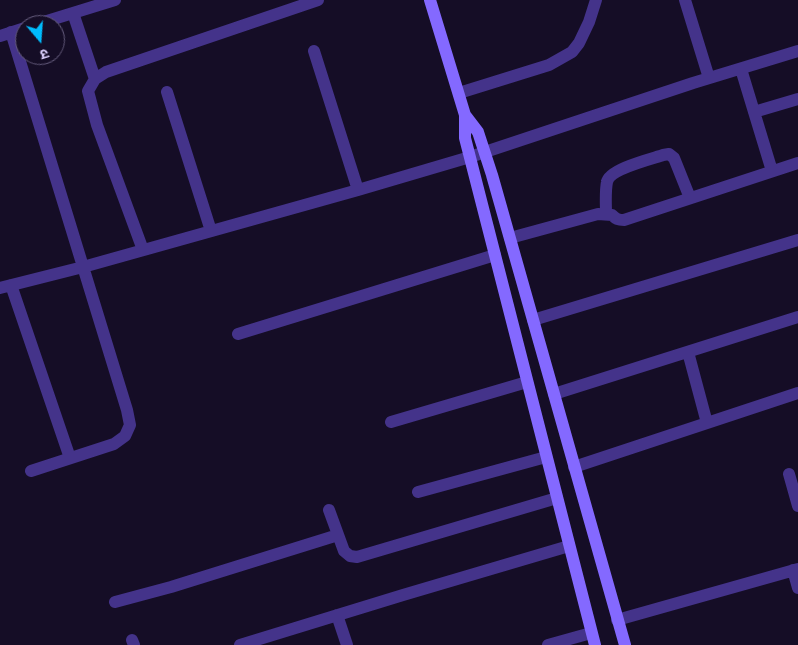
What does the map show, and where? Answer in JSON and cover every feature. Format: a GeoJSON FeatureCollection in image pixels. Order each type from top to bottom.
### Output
{"type":"FeatureCollection","features":[{"type":"Feature","properties":{"kind":"street"},"geometry":{"type":"LineString","coordinates":[[65,15],[115,0]]}},
{"type":"Feature","properties":{"kind":"street"},"geometry":{"type":"LineString","coordinates":[[143,250],[97,125],[88,91],[94,79],[106,72],[318,0]]}},
{"type":"Feature","properties":{"kind":"street"},"geometry":{"type":"LineString","coordinates":[[430,0],[465,114],[465,138],[593,639],[548,645]]}},
{"type":"Feature","properties":{"kind":"street"},"geometry":{"type":"LineString","coordinates":[[459,93],[549,65],[572,52],[579,43],[589,22],[596,0]]}},
{"type":"Feature","properties":{"kind":"street"},"geometry":{"type":"LineString","coordinates":[[685,0],[709,78]]}},
{"type":"Feature","properties":{"kind":"street"},"geometry":{"type":"LineString","coordinates":[[73,13],[94,79]]}},
{"type":"Feature","properties":{"kind":"street"},"geometry":{"type":"LineString","coordinates":[[6,34],[83,267],[130,425],[125,436],[114,444],[31,471]]}},
{"type":"Feature","properties":{"kind":"street"},"geometry":{"type":"LineString","coordinates":[[314,51],[358,190]]}},
{"type":"Feature","properties":{"kind":"street"},"geometry":{"type":"LineString","coordinates":[[70,458],[6,286],[83,267],[470,157],[709,78],[798,51]]}},
{"type":"Feature","properties":{"kind":"street"},"geometry":{"type":"LineString","coordinates":[[741,69],[772,171]]}},
{"type":"Feature","properties":{"kind":"street"},"geometry":{"type":"LineString","coordinates":[[167,92],[210,231]]}},
{"type":"Feature","properties":{"kind":"street"},"geometry":{"type":"LineString","coordinates":[[754,112],[798,99]]}},
{"type":"Feature","properties":{"kind":"street"},"geometry":{"type":"LineString","coordinates":[[465,114],[478,132],[510,238],[625,645]]}},
{"type":"Feature","properties":{"kind":"street"},"geometry":{"type":"LineString","coordinates":[[606,214],[607,181],[609,176],[616,171],[669,154],[674,158],[690,198]]}},
{"type":"Feature","properties":{"kind":"street"},"geometry":{"type":"LineString","coordinates":[[510,238],[598,214],[612,215],[615,219],[624,220],[798,163]]}},
{"type":"Feature","properties":{"kind":"street"},"geometry":{"type":"LineString","coordinates":[[533,320],[798,240]]}},
{"type":"Feature","properties":{"kind":"street"},"geometry":{"type":"LineString","coordinates":[[238,334],[495,255]]}},
{"type":"Feature","properties":{"kind":"street"},"geometry":{"type":"LineString","coordinates":[[554,394],[798,317]]}},
{"type":"Feature","properties":{"kind":"street"},"geometry":{"type":"LineString","coordinates":[[688,352],[707,423]]}},
{"type":"Feature","properties":{"kind":"street"},"geometry":{"type":"LineString","coordinates":[[391,422],[527,382]]}},
{"type":"Feature","properties":{"kind":"street"},"geometry":{"type":"LineString","coordinates":[[574,467],[798,393]]}},
{"type":"Feature","properties":{"kind":"street"},"geometry":{"type":"LineString","coordinates":[[418,492],[546,457]]}},
{"type":"Feature","properties":{"kind":"street"},"geometry":{"type":"LineString","coordinates":[[789,474],[798,506]]}},
{"type":"Feature","properties":{"kind":"street"},"geometry":{"type":"LineString","coordinates":[[329,510],[344,551],[350,556],[357,557],[557,498]]}},
{"type":"Feature","properties":{"kind":"street"},"geometry":{"type":"LineString","coordinates":[[116,602],[338,536]]}},
{"type":"Feature","properties":{"kind":"street"},"geometry":{"type":"LineString","coordinates":[[240,645],[569,546]]}},
{"type":"Feature","properties":{"kind":"street"},"geometry":{"type":"LineString","coordinates":[[618,620],[795,569],[798,588]]}},
{"type":"Feature","properties":{"kind":"street"},"geometry":{"type":"LineString","coordinates":[[337,615],[347,645]]}}]}
